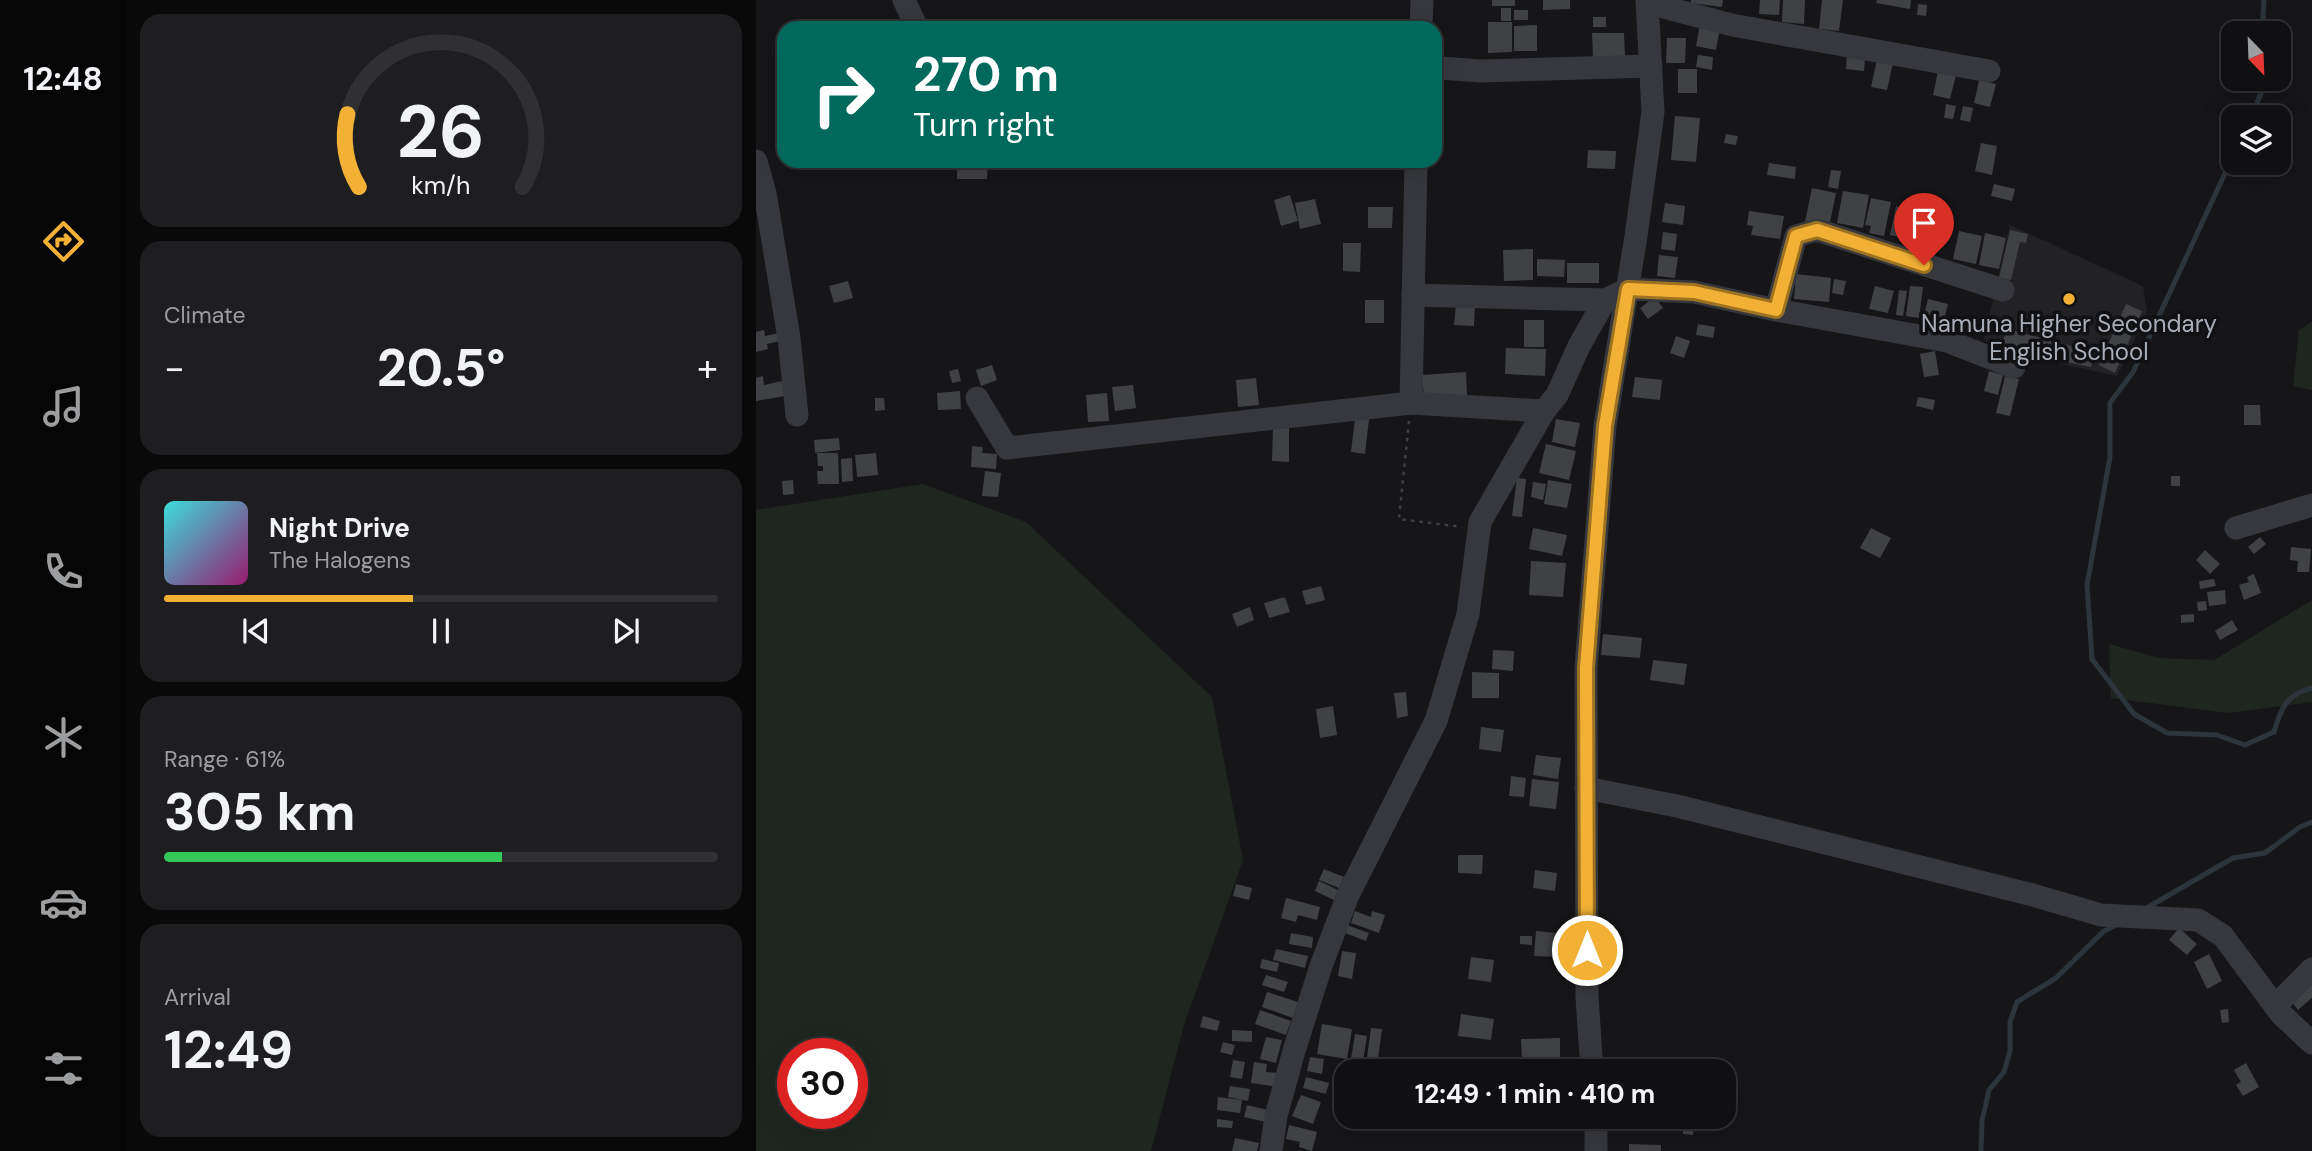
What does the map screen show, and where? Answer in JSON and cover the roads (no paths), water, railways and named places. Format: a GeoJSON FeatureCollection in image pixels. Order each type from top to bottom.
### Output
{"type":"FeatureCollection","features":[{"type":"Feature","properties":{"kind":"street"},"geometry":{"type":"LineString","coordinates":[[904,0],[914,21]]}},
{"type":"Feature","properties":{"kind":"street"},"geometry":{"type":"LineString","coordinates":[[1421,21],[1422,0]]}},
{"type":"Feature","properties":{"kind":"street"},"geometry":{"type":"LineString","coordinates":[[1591,1059],[1587,998],[1586,668],[1605,426],[1653,112],[1647,2],[1731,25],[1989,71]]}},
{"type":"Feature","properties":{"kind":"street"},"geometry":{"type":"LineString","coordinates":[[1442,68],[1481,71],[1651,66]]}},
{"type":"Feature","properties":{"kind":"street"},"geometry":{"type":"LineString","coordinates":[[756,161],[765,193],[787,325],[797,415]]}},
{"type":"Feature","properties":{"kind":"street"},"geometry":{"type":"LineString","coordinates":[[1411,403],[1416,168]]}},
{"type":"Feature","properties":{"kind":"street"},"geometry":{"type":"LineString","coordinates":[[1776,310],[1796,236],[1817,230],[2004,290]]}},
{"type":"Feature","properties":{"kind":"street"},"geometry":{"type":"LineString","coordinates":[[1413,295],[1605,300],[1628,289],[1694,292],[1947,341],[2014,368]]}},
{"type":"Feature","properties":{"kind":"street"},"geometry":{"type":"LineString","coordinates":[[1271,1151],[1276,1116],[1294,1051],[1321,966],[1348,895],[1436,721],[1468,614],[1480,522],[1544,411],[1557,395],[1579,346],[1605,300]]}},
{"type":"Feature","properties":{"kind":"street"},"geometry":{"type":"LineString","coordinates":[[976,398],[1007,448],[1411,403],[1544,411]]}},
{"type":"Feature","properties":{"kind":"street"},"geometry":{"type":"LineString","coordinates":[[2236,528],[2312,505]]}},
{"type":"Feature","properties":{"kind":"street"},"geometry":{"type":"LineString","coordinates":[[1586,788],[1677,806],[2033,895],[2101,915],[2198,920],[2223,936],[2275,1006],[2312,1043]]}},
{"type":"Feature","properties":{"kind":"street"},"geometry":{"type":"LineString","coordinates":[[2275,1006],[2312,969]]}},
{"type":"Feature","properties":{"kind":"street"},"geometry":{"type":"LineString","coordinates":[[1596,1129],[1596,1151]]}},
{"type":"Feature","properties":{"kind":"waterway"},"geometry":{"type":"LineString","coordinates":[[2264,0],[2264,21]]}},
{"type":"Feature","properties":{"kind":"waterway"},"geometry":{"type":"LineString","coordinates":[[2256,105],[2262,91]]}},
{"type":"Feature","properties":{"kind":"waterway"},"geometry":{"type":"LineString","coordinates":[[2224,175],[2133,372],[2110,403],[2110,457],[2087,585],[2092,659],[2134,714],[2167,733],[2217,735],[2245,745],[2274,732],[2279,716],[2290,699],[2312,688]]}},
{"type":"Feature","properties":{"kind":"waterway"},"geometry":{"type":"LineString","coordinates":[[2143,910],[2233,858],[2265,853],[2300,827],[2312,822]]}},
{"type":"Feature","properties":{"kind":"waterway"},"geometry":{"type":"LineString","coordinates":[[1981,1151],[1982,1121],[1989,1090],[2004,1072],[2010,1051],[2010,1022],[2017,1002],[2056,978],[2104,931],[2116,925]]}},
{"type":"Feature","properties":{"kind":"place","name":"Namuna Higher Secondary English School"},"geometry":{"type":"Point","coordinates":[2069,299]}}]}
